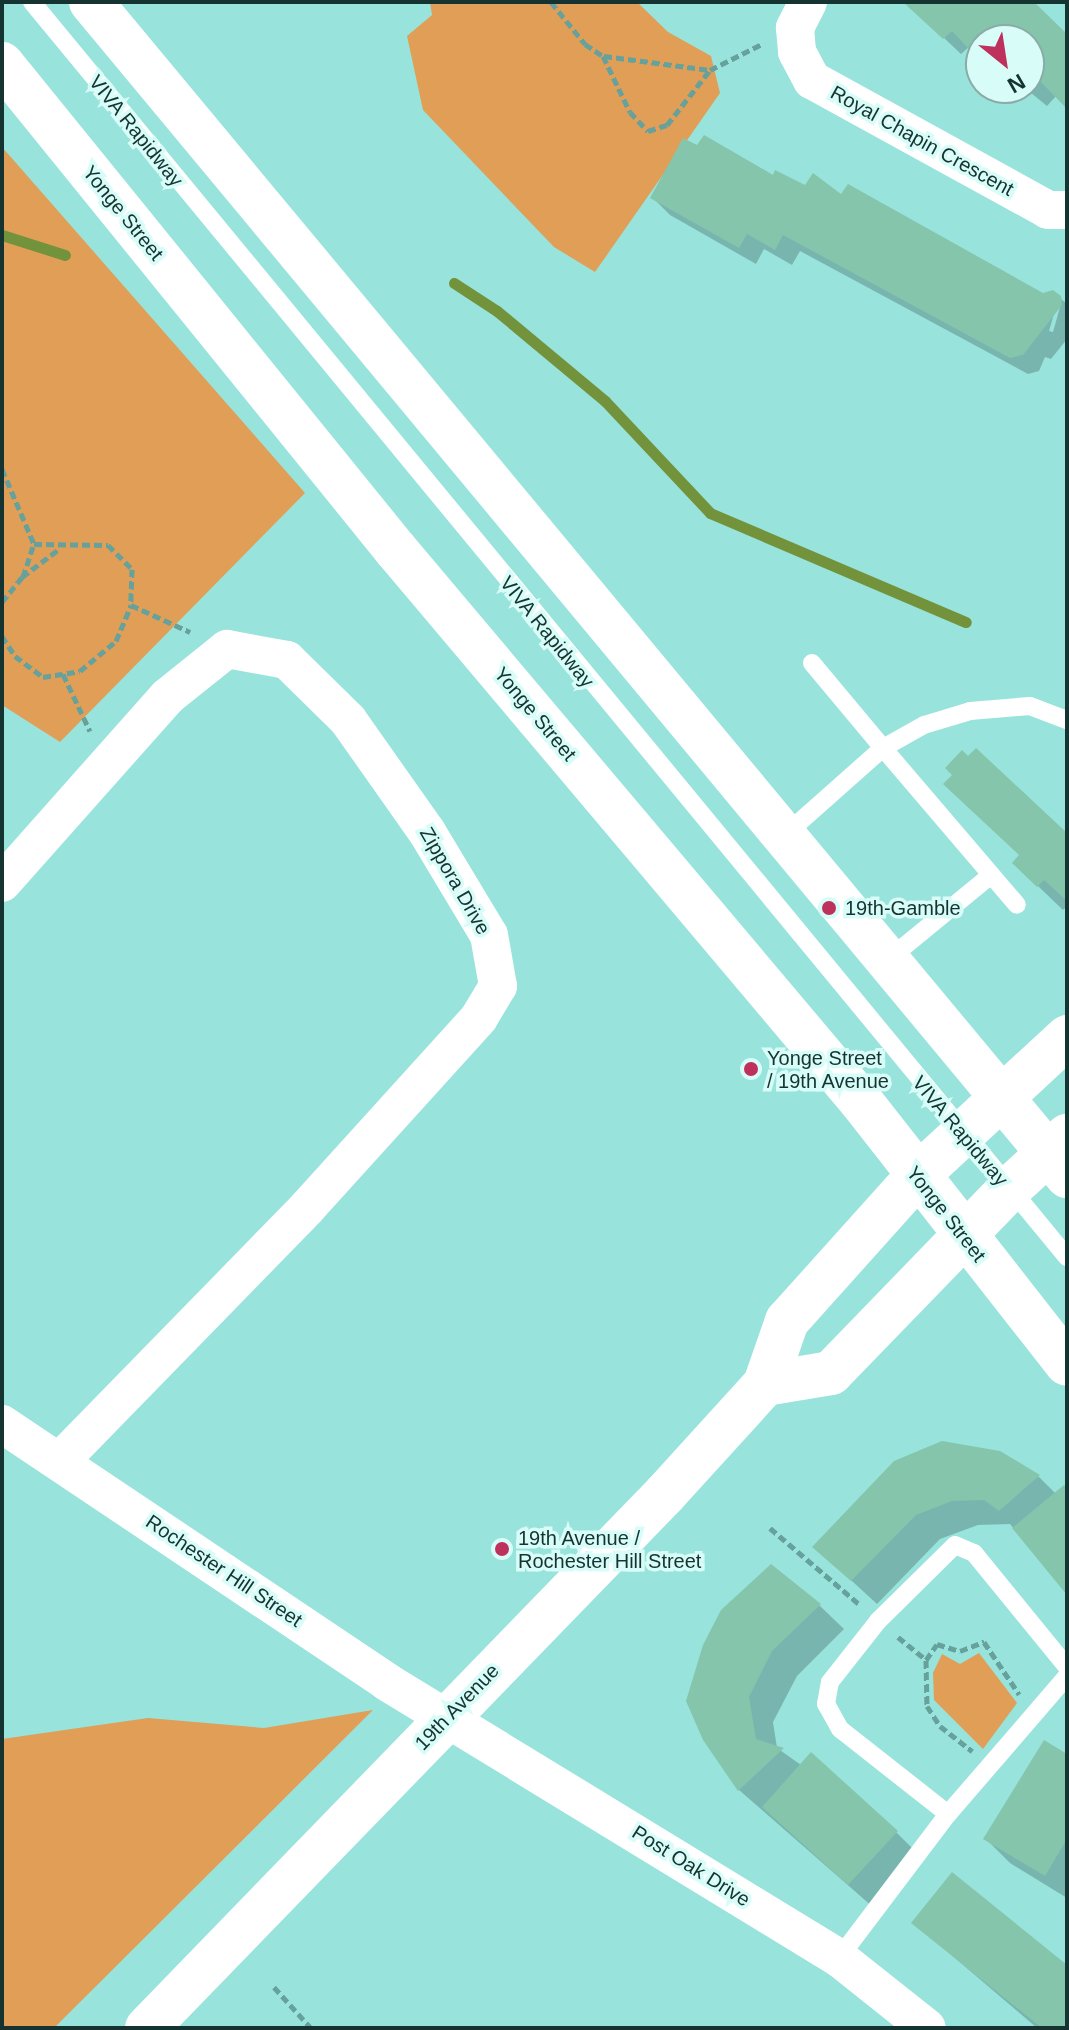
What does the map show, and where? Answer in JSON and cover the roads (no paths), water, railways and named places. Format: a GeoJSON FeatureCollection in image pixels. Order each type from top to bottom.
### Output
{"type":"FeatureCollection","features":[{"type":"Feature","properties":{"kind":"main road"},"geometry":{"type":"LineString","coordinates":[[91,2],[890,958],[1002,1098],[1061,1156],[1009,1189],[831,1373],[765,1384]]}},
{"type":"Feature","properties":{"kind":"main road","name":"Yonge Street"},"geometry":{"type":"LineString","coordinates":[[2,64],[396,550],[860,1100],[916,1177],[1067,1364]]}},
{"type":"Feature","properties":{"kind":"main road","name":"19th Avenue"},"geometry":{"type":"LineString","coordinates":[[147,2028],[765,1384],[787,1321],[916,1177],[1067,1037]]}},
{"type":"Feature","properties":{"kind":"street","name":"Royal Chapin Crescent"},"geometry":{"type":"LineString","coordinates":[[802,15],[797,52],[812,80],[1048,210],[1067,210]]}},
{"type":"Feature","properties":{"kind":"street","name":"Zippora Drive"},"geometry":{"type":"LineString","coordinates":[[2,883],[167,697],[227,649],[287,660],[348,720],[427,832],[489,935],[498,986],[479,1018],[307,1208],[60,1461]]}},
{"type":"Feature","properties":{"kind":"street","name":"Rochester Hill Street"},"geometry":{"type":"LineString","coordinates":[[2,1424],[447,1717]]}},
{"type":"Feature","properties":{"kind":"street","name":"Post Oak Drive"},"geometry":{"type":"LineString","coordinates":[[447,1717],[839,1958],[927,2028]]}},
{"type":"Feature","properties":{"kind":"lane","name":"VIVA Rapidway"},"geometry":{"type":"LineString","coordinates":[[32,2],[1067,1257]]}},
{"type":"Feature","properties":{"kind":"lane"},"geometry":{"type":"LineString","coordinates":[[812,663],[1017,905]]}},
{"type":"Feature","properties":{"kind":"lane"},"geometry":{"type":"LineString","coordinates":[[786,834],[883,748],[924,725],[970,711],[1030,706],[1067,720]]}},
{"type":"Feature","properties":{"kind":"lane"},"geometry":{"type":"LineString","coordinates":[[890,958],[991,875]]}},
{"type":"Feature","properties":{"kind":"lane"},"geometry":{"type":"LineString","coordinates":[[948,1814],[840,1729],[826,1704],[830,1682],[878,1621],[955,1545],[974,1553],[1067,1667]]}},
{"type":"Feature","properties":{"kind":"lane"},"geometry":{"type":"LineString","coordinates":[[839,1958],[948,1814],[1067,1676]]}},
{"type":"Feature","properties":{"kind":"waterway"},"geometry":{"type":"LineString","coordinates":[[2,235],[65,255]]}},
{"type":"Feature","properties":{"kind":"waterway"},"geometry":{"type":"LineString","coordinates":[[454,283],[497,311],[605,401],[710,513],[966,622]]}},
{"type":"Feature","properties":{"kind":"place","name":"19th-Gamble"},"geometry":{"type":"Point","coordinates":[829,908]}},
{"type":"Feature","properties":{"kind":"place","name":"Yonge Street / 19th Avenue"},"geometry":{"type":"Point","coordinates":[751,1069]}},
{"type":"Feature","properties":{"kind":"place","name":"19th Avenue / Rochester Hill Street"},"geometry":{"type":"Point","coordinates":[502,1549]}}]}
